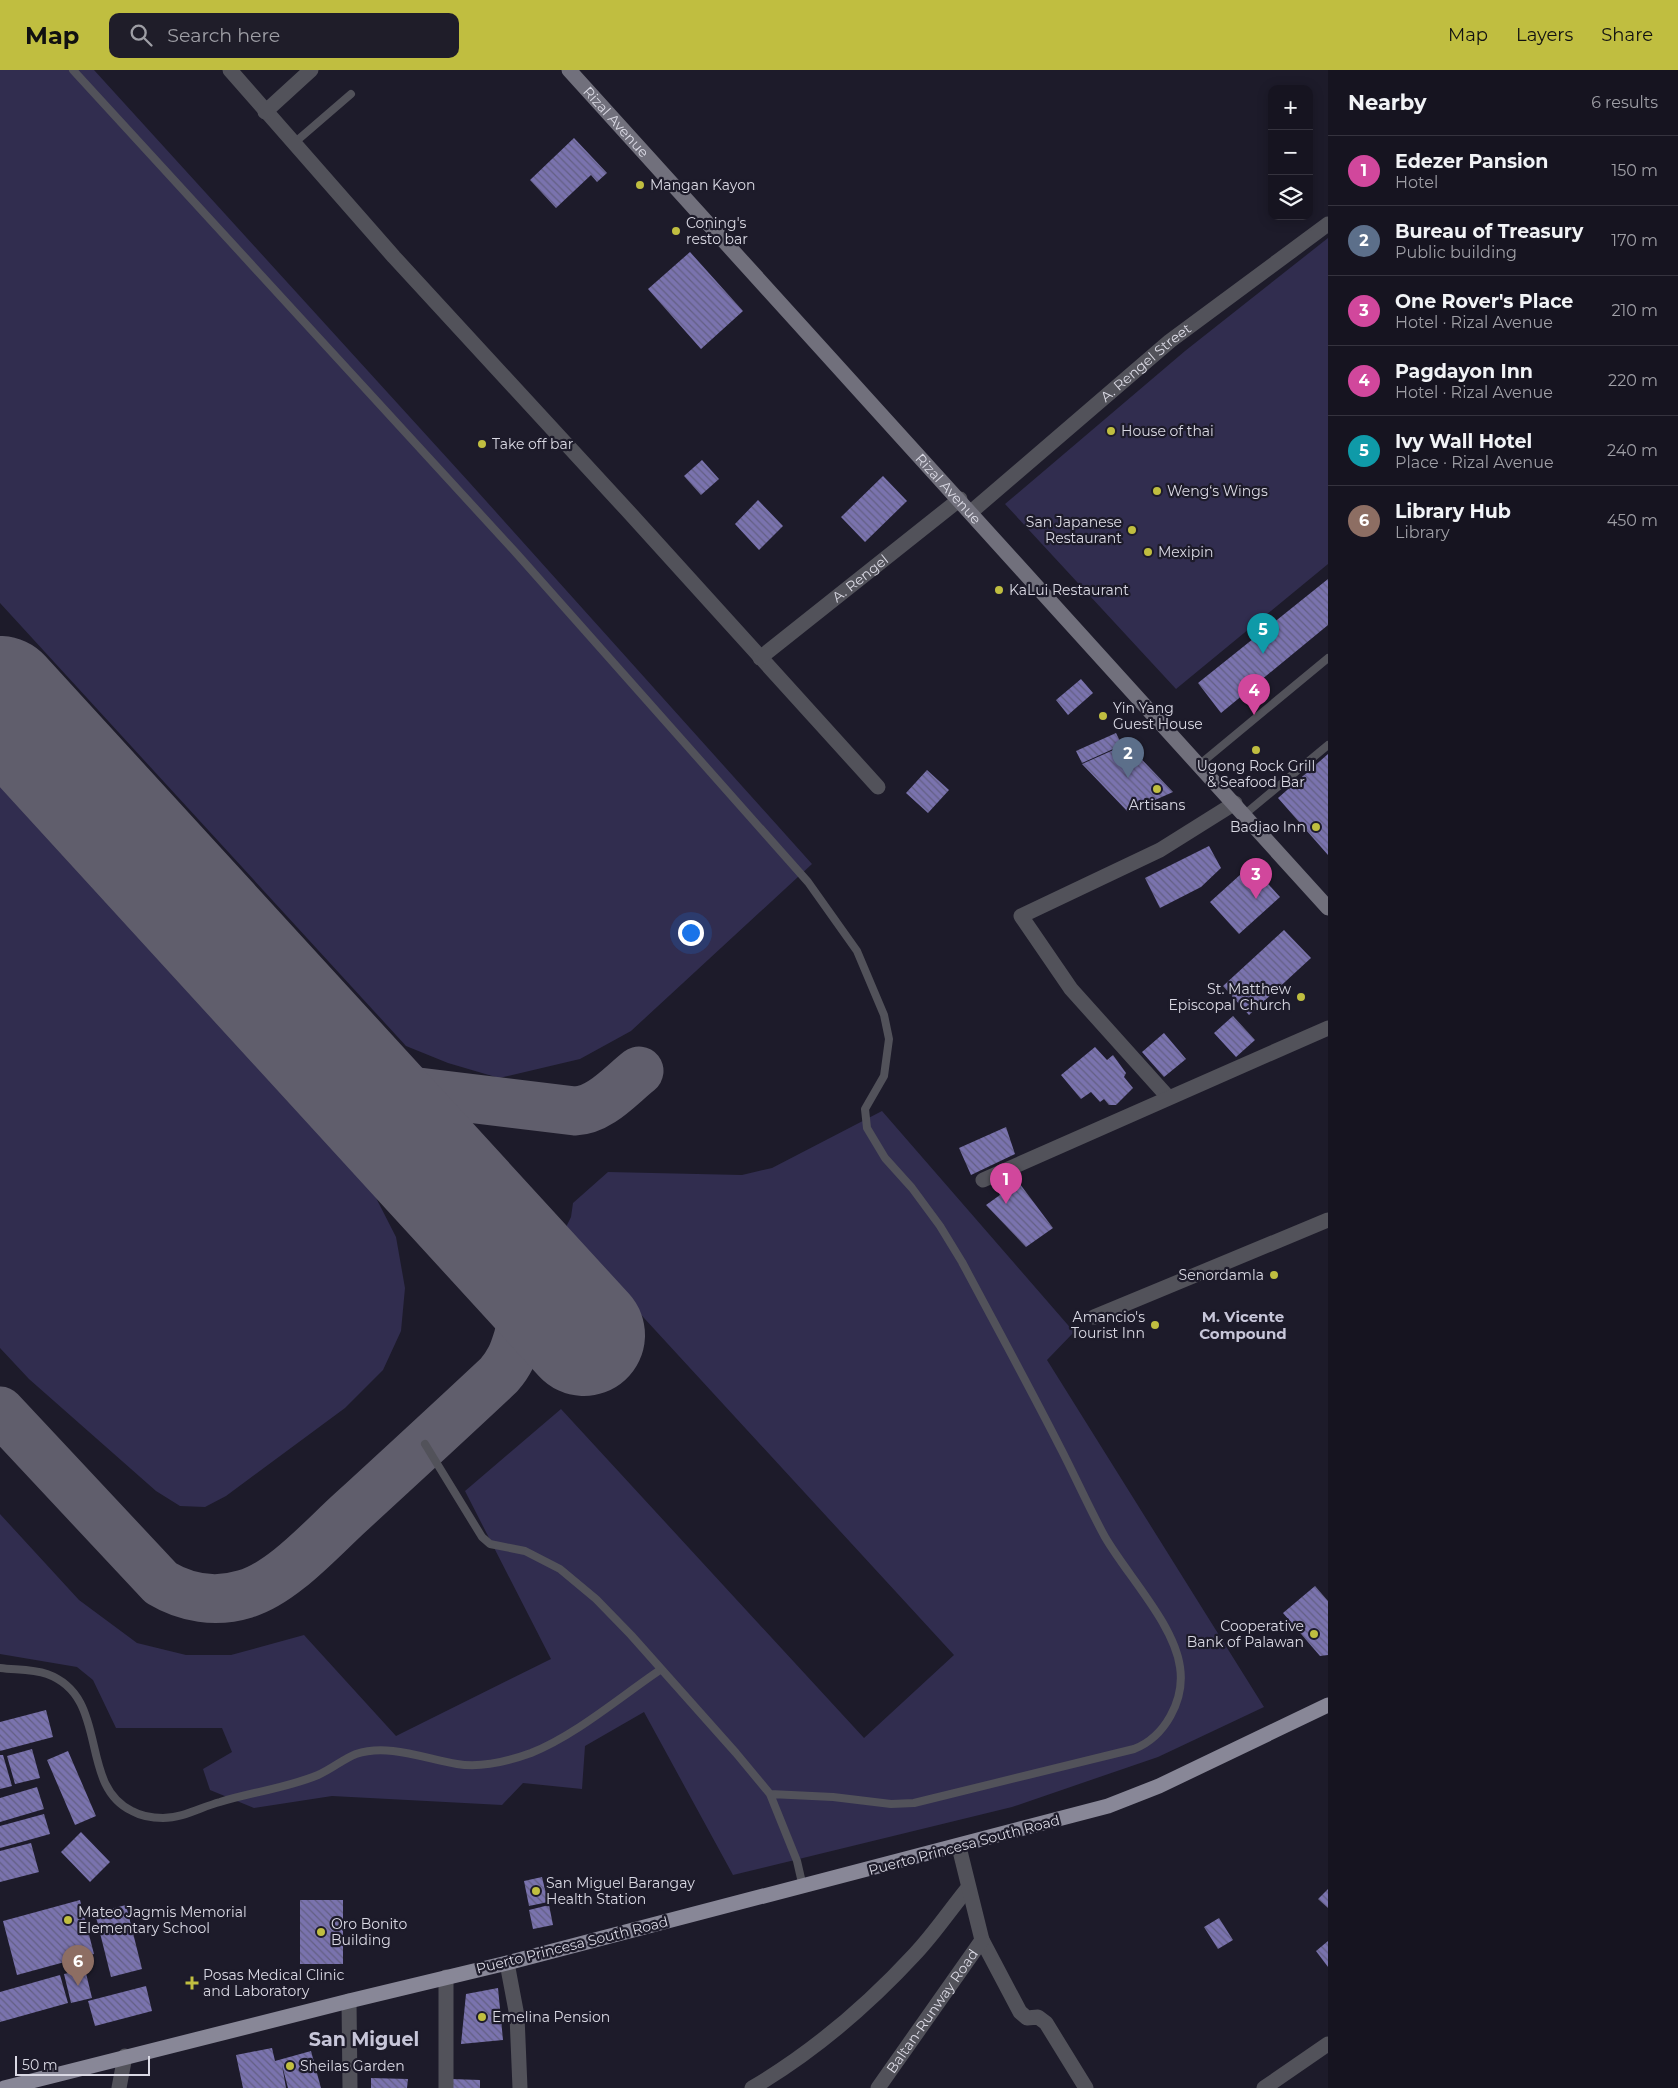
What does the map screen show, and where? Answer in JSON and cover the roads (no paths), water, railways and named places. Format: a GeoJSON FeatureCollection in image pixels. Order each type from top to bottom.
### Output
{"type":"FeatureCollection","features":[{"type":"Feature","properties":{"kind":"main road","name":"Puerto Princesa South Road"},"geometry":{"type":"LineString","coordinates":[[4,2088],[349,2000],[507,1963],[959,1847],[1108,1806],[1159,1786],[1328,1705]]}},
{"type":"Feature","properties":{"kind":"street"},"geometry":{"type":"LineString","coordinates":[[230,70],[293,144],[878,787]]}},
{"type":"Feature","properties":{"kind":"street"},"geometry":{"type":"LineString","coordinates":[[265,112],[312,70]]}},
{"type":"Feature","properties":{"kind":"street","name":"Rizal Avenue"},"geometry":{"type":"LineString","coordinates":[[570,70],[1200,764],[1328,908]]}},
{"type":"Feature","properties":{"kind":"street","name":"A. Rengel Street"},"geometry":{"type":"LineString","coordinates":[[971,512],[1170,341],[1328,224]]}},
{"type":"Feature","properties":{"kind":"street","name":"A. Rengel"},"geometry":{"type":"LineString","coordinates":[[760,658],[960,499]]}},
{"type":"Feature","properties":{"kind":"street"},"geometry":{"type":"LineString","coordinates":[[1168,1097],[1070,989],[1021,916],[1160,850],[1240,809]]}},
{"type":"Feature","properties":{"kind":"street"},"geometry":{"type":"LineString","coordinates":[[983,1180],[1328,1028]]}},
{"type":"Feature","properties":{"kind":"street"},"geometry":{"type":"LineString","coordinates":[[1094,1317],[1328,1220]]}},
{"type":"Feature","properties":{"kind":"street","name":"Baltan-Runway Road"},"geometry":{"type":"LineString","coordinates":[[878,2088],[982,1940],[959,1847]]}},
{"type":"Feature","properties":{"kind":"street"},"geometry":{"type":"LineString","coordinates":[[752,2088],[777,2074],[850,2019],[916,1954],[968,1888]]}},
{"type":"Feature","properties":{"kind":"street"},"geometry":{"type":"LineString","coordinates":[[982,1940],[1020,2012],[1027,2018],[1038,2017],[1046,2024],[1086,2088]]}},
{"type":"Feature","properties":{"kind":"street"},"geometry":{"type":"LineString","coordinates":[[507,1963],[517,2016],[520,2088]]}},
{"type":"Feature","properties":{"kind":"street"},"geometry":{"type":"LineString","coordinates":[[446,1977],[446,2088]]}},
{"type":"Feature","properties":{"kind":"street"},"geometry":{"type":"LineString","coordinates":[[349,2000],[350,2088]]}},
{"type":"Feature","properties":{"kind":"street"},"geometry":{"type":"LineString","coordinates":[[1264,2088],[1328,2044]]}},
{"type":"Feature","properties":{"kind":"street"},"geometry":{"type":"LineString","coordinates":[[119,2088],[126,2056]]}},
{"type":"Feature","properties":{"kind":"lane"},"geometry":{"type":"LineString","coordinates":[[73,70],[530,569],[808,882],[857,951],[884,1015],[889,1038],[884,1076],[866,1109],[867,1128],[885,1158],[917,1195],[962,1262],[1106,1538],[1156,1614],[1177,1651],[1182,1680],[1171,1716],[1153,1738],[1134,1749],[914,1803],[891,1804],[832,1797],[770,1794]]}},
{"type":"Feature","properties":{"kind":"lane"},"geometry":{"type":"LineString","coordinates":[[293,144],[351,94]]}},
{"type":"Feature","properties":{"kind":"lane"},"geometry":{"type":"LineString","coordinates":[[1200,764],[1328,658]]}},
{"type":"Feature","properties":{"kind":"lane"},"geometry":{"type":"LineString","coordinates":[[1240,809],[1328,745]]}},
{"type":"Feature","properties":{"kind":"lane"},"geometry":{"type":"LineString","coordinates":[[425,1444],[482,1537],[490,1544],[525,1552],[560,1569],[596,1599],[736,1753],[770,1794],[797,1861],[804,1887]]}},
{"type":"Feature","properties":{"kind":"lane"},"geometry":{"type":"LineString","coordinates":[[0,1668],[46,1674],[73,1691],[81,1701],[99,1769],[110,1791],[132,1811],[164,1818],[184,1815],[219,1802],[297,1782],[319,1774],[356,1754],[368,1751],[397,1752],[459,1765],[477,1765],[530,1753],[559,1740],[660,1670]]}},
{"type":"Feature","properties":{"kind":"place","name":"Mangan Kayon"},"geometry":{"type":"Point","coordinates":[640,185]}},
{"type":"Feature","properties":{"kind":"place","name":"Coning's resto bar"},"geometry":{"type":"Point","coordinates":[676,231]}},
{"type":"Feature","properties":{"kind":"place","name":"House of thai"},"geometry":{"type":"Point","coordinates":[1111,431]}},
{"type":"Feature","properties":{"kind":"place","name":"Take off bar"},"geometry":{"type":"Point","coordinates":[482,444]}},
{"type":"Feature","properties":{"kind":"place","name":"Weng‘s Wings"},"geometry":{"type":"Point","coordinates":[1157,491]}},
{"type":"Feature","properties":{"kind":"place","name":"San Japanese Restaurant"},"geometry":{"type":"Point","coordinates":[1132,530]}},
{"type":"Feature","properties":{"kind":"place","name":"Mexipin"},"geometry":{"type":"Point","coordinates":[1148,552]}},
{"type":"Feature","properties":{"kind":"place","name":"KaLui Restaurant"},"geometry":{"type":"Point","coordinates":[999,590]}},
{"type":"Feature","properties":{"kind":"place","name":"Ivy Wall Hotel"},"geometry":{"type":"Point","coordinates":[1263,654]}},
{"type":"Feature","properties":{"kind":"place","name":"Pagdayon Inn"},"geometry":{"type":"Point","coordinates":[1254,715]}},
{"type":"Feature","properties":{"kind":"place","name":"Yin Yang Guest House"},"geometry":{"type":"Point","coordinates":[1103,716]}},
{"type":"Feature","properties":{"kind":"place","name":"Ugong Rock Grill & Seafood Bar"},"geometry":{"type":"Point","coordinates":[1256,750]}},
{"type":"Feature","properties":{"kind":"place","name":"Bureau of Treasury"},"geometry":{"type":"Point","coordinates":[1128,778]}},
{"type":"Feature","properties":{"kind":"place","name":"Artisans"},"geometry":{"type":"Point","coordinates":[1157,789]}},
{"type":"Feature","properties":{"kind":"place","name":"Badjao Inn"},"geometry":{"type":"Point","coordinates":[1316,827]}},
{"type":"Feature","properties":{"kind":"place","name":"One Rover's Place"},"geometry":{"type":"Point","coordinates":[1256,899]}},
{"type":"Feature","properties":{"kind":"place","name":"St. Matthew Episcopal Church"},"geometry":{"type":"Point","coordinates":[1301,997]}},
{"type":"Feature","properties":{"kind":"place","name":"Edezer Pansion"},"geometry":{"type":"Point","coordinates":[1006,1204]}},
{"type":"Feature","properties":{"kind":"place","name":"Senordamla"},"geometry":{"type":"Point","coordinates":[1274,1275]}},
{"type":"Feature","properties":{"kind":"place","name":"Amancio's Tourist Inn"},"geometry":{"type":"Point","coordinates":[1155,1325]}},
{"type":"Feature","properties":{"kind":"place","name":"Cooperative Bank of Palawan"},"geometry":{"type":"Point","coordinates":[1314,1634]}},
{"type":"Feature","properties":{"kind":"place","name":"San Miguel Barangay Health Station"},"geometry":{"type":"Point","coordinates":[536,1891]}},
{"type":"Feature","properties":{"kind":"place","name":"Mateo Jagmis Memorial Elementary School"},"geometry":{"type":"Point","coordinates":[68,1920]}},
{"type":"Feature","properties":{"kind":"place","name":"Oro Bonito Building"},"geometry":{"type":"Point","coordinates":[321,1932]}},
{"type":"Feature","properties":{"kind":"place","name":"Posas Medical Clinic and Laboratory"},"geometry":{"type":"Point","coordinates":[192,1983]}},
{"type":"Feature","properties":{"kind":"place","name":"Library Hub"},"geometry":{"type":"Point","coordinates":[78,1986]}},
{"type":"Feature","properties":{"kind":"place","name":"Emelina Pension"},"geometry":{"type":"Point","coordinates":[482,2017]}},
{"type":"Feature","properties":{"kind":"place","name":"Sheilas Garden"},"geometry":{"type":"Point","coordinates":[290,2066]}},
{"type":"Feature","properties":{"kind":"district","name":"M. Vicente Compound"},"geometry":{"type":"Point","coordinates":[1243,1324]}},
{"type":"Feature","properties":{"kind":"district","name":"San Miguel"},"geometry":{"type":"Point","coordinates":[364,2039]}}]}
